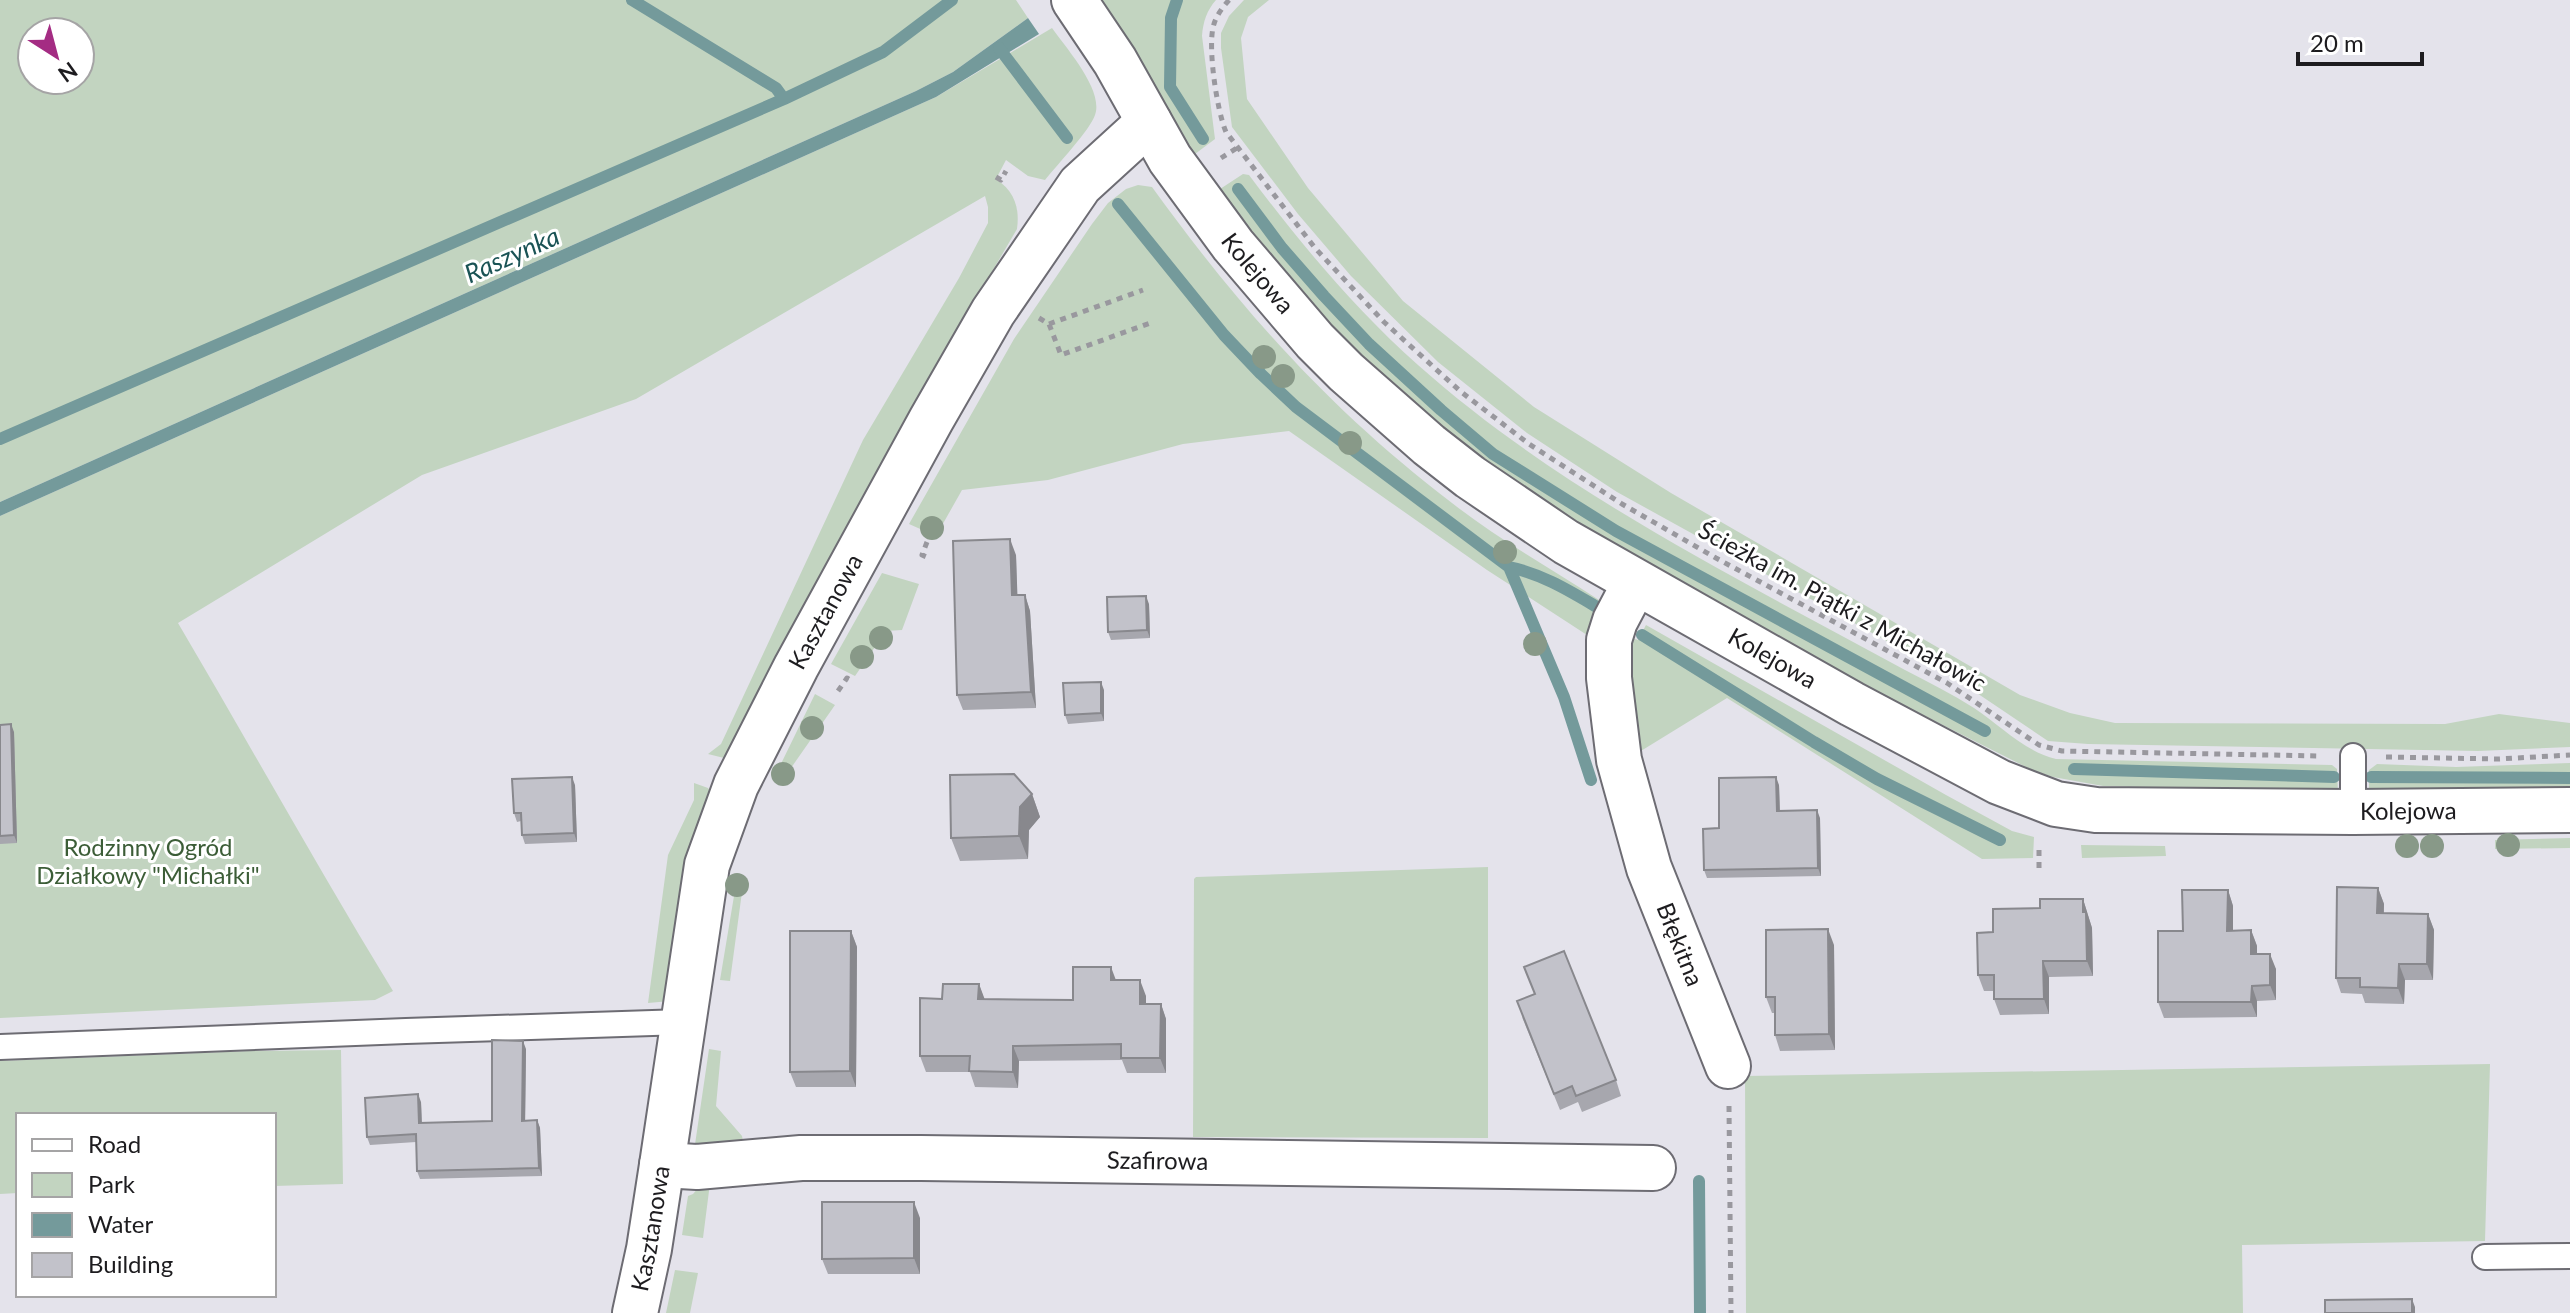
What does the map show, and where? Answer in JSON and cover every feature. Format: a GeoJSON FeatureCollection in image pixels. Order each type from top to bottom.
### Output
{"type":"FeatureCollection","features":[{"type":"Feature","properties":{"kind":"street"},"geometry":{"type":"LineString","coordinates":[[1074,0],[1115,61],[1149,122]]}},
{"type":"Feature","properties":{"kind":"street","name":"Kolejowa"},"geometry":{"type":"LineString","coordinates":[[1149,122],[1170,159],[1283,307],[1346,372],[1470,477],[1543,527],[1635,583],[1999,782],[2056,804],[2096,810],[2570,810]]}},
{"type":"Feature","properties":{"kind":"street","name":"Kasztanowa"},"geometry":{"type":"LineString","coordinates":[[635,1313],[649,1249],[707,865],[736,785],[796,667],[963,361],[1019,272],[1080,185],[1149,122]]}},
{"type":"Feature","properties":{"kind":"street","name":"Błękitna"},"geometry":{"type":"LineString","coordinates":[[1635,583],[1615,621],[1609,640],[1609,678],[1619,760],[1649,868],[1728,1066]]}},
{"type":"Feature","properties":{"kind":"street","name":"Szafirowa"},"geometry":{"type":"LineString","coordinates":[[662,1165],[684,1168],[801,1158],[921,1158],[1653,1168]]}},
{"type":"Feature","properties":{"kind":"lane"},"geometry":{"type":"LineString","coordinates":[[2353,756],[2353,812]]}},
{"type":"Feature","properties":{"kind":"lane"},"geometry":{"type":"LineString","coordinates":[[0,1047],[683,1022]]}},
{"type":"Feature","properties":{"kind":"lane"},"geometry":{"type":"LineString","coordinates":[[2485,1257],[2570,1256]]}},
{"type":"Feature","properties":{"kind":"path","name":"Ścieżka im. Piątki z Michałowic"},"geometry":{"type":"LineString","coordinates":[[1229,0],[1212,30],[1212,53],[1224,128],[1315,248],[1384,322],[1460,391],[1529,444],[1622,504],[1716,558],[1947,683],[2043,748],[2062,751],[2498,759],[2570,755]]}},
{"type":"Feature","properties":{"kind":"path"},"geometry":{"type":"LineString","coordinates":[[996,177],[1001,180],[1006,171]]}},
{"type":"Feature","properties":{"kind":"path"},"geometry":{"type":"LineString","coordinates":[[1049,324],[1143,290]]}},
{"type":"Feature","properties":{"kind":"path"},"geometry":{"type":"LineString","coordinates":[[1037,317],[1049,324],[1061,355],[1153,322]]}},
{"type":"Feature","properties":{"kind":"path"},"geometry":{"type":"LineString","coordinates":[[927,542],[922,555],[929,558]]}},
{"type":"Feature","properties":{"kind":"path"},"geometry":{"type":"LineString","coordinates":[[838,691],[847,678],[852,681]]}},
{"type":"Feature","properties":{"kind":"path"},"geometry":{"type":"LineString","coordinates":[[2039,831],[2039,868]]}},
{"type":"Feature","properties":{"kind":"path"},"geometry":{"type":"LineString","coordinates":[[1728,1066],[1731,1313]]}},
{"type":"Feature","properties":{"kind":"green space"},"geometry":{"type":"Polygon","coordinates":[[[0,0],[1016,0],[1028,18],[953,72],[0,502],[0,0]]]}},
{"type":"Feature","properties":{"kind":"green space"},"geometry":{"type":"Polygon","coordinates":[[[1097,0],[1216,0],[1206,16],[1202,36],[1215,139],[1191,157],[1097,0]]]}},
{"type":"Feature","properties":{"kind":"green space"},"geometry":{"type":"Polygon","coordinates":[[[1244,0],[1269,0],[1248,17],[1241,38],[1247,99],[1308,188],[1403,301],[1534,407],[1671,493],[2020,695],[2070,713],[2115,723],[2445,724],[2499,714],[2570,723],[2570,747],[2478,751],[2048,741],[1959,681],[1617,492],[1527,433],[1438,362],[1351,276],[1298,214],[1232,127],[1221,33],[1229,16],[1244,0]]]}},
{"type":"Feature","properties":{"kind":"green space","name":"Rodzinny Ogród Działkowy \"Michałki\""},"geometry":{"type":"Polygon","coordinates":[[[1052,28],[1089,82],[1096,105],[1095,115],[1045,180],[1028,176],[1006,160],[996,179],[1014,200],[1018,214],[1017,229],[914,405],[732,760],[708,754],[721,744],[863,440],[988,223],[985,196],[636,399],[422,475],[178,623],[393,991],[375,1000],[0,1018],[0,516],[936,97],[1052,28]]]}},
{"type":"Feature","properties":{"kind":"green space"},"geometry":{"type":"Polygon","coordinates":[[[1243,174],[1249,175],[1329,274],[1394,343],[1473,411],[1531,454],[1652,531],[1966,703],[2033,750],[2056,759],[2332,765],[2337,769],[2338,793],[2103,786],[2053,777],[2032,770],[1776,641],[1574,525],[1489,467],[1377,374],[1304,299],[1217,191],[1243,174]]]}},
{"type":"Feature","properties":{"kind":"green space"},"geometry":{"type":"Polygon","coordinates":[[[1138,185],[1152,187],[1254,317],[1366,432],[1470,516],[1599,600],[1587,635],[1487,570],[1289,431],[1183,444],[1048,480],[962,490],[936,536],[909,524],[1014,339],[1108,203],[1126,189],[1138,185]]]}},
{"type":"Feature","properties":{"kind":"green space"},"geometry":{"type":"Polygon","coordinates":[[[882,573],[919,584],[902,630],[886,631],[855,676],[831,664],[882,573]]]}},
{"type":"Feature","properties":{"kind":"green space"},"geometry":{"type":"Polygon","coordinates":[[[1646,625],[1946,795],[2012,831],[2034,837],[2033,858],[1982,859],[1727,698],[1636,754],[1629,651],[1632,638],[1638,640],[1646,625]]]}},
{"type":"Feature","properties":{"kind":"green space"},"geometry":{"type":"Polygon","coordinates":[[[815,694],[835,705],[784,778],[776,774],[815,694]]]}},
{"type":"Feature","properties":{"kind":"green space"},"geometry":{"type":"Polygon","coordinates":[[[2570,763],[2570,791],[2369,793],[2369,770],[2377,764],[2456,767],[2570,763]]]}},
{"type":"Feature","properties":{"kind":"green space"},"geometry":{"type":"Polygon","coordinates":[[[694,783],[708,788],[715,798],[670,1001],[648,1003],[668,855],[694,800],[694,783]]]}},
{"type":"Feature","properties":{"kind":"green space"},"geometry":{"type":"Polygon","coordinates":[[[2570,838],[2570,848],[2495,849],[2495,840],[2570,838]]]}},
{"type":"Feature","properties":{"kind":"green space"},"geometry":{"type":"Polygon","coordinates":[[[2081,845],[2165,846],[2166,856],[2082,858],[2081,845]]]}},
{"type":"Feature","properties":{"kind":"green space"},"geometry":{"type":"Polygon","coordinates":[[[1488,867],[1488,1138],[1193,1137],[1196,877],[1488,867]]]}},
{"type":"Feature","properties":{"kind":"green space"},"geometry":{"type":"Polygon","coordinates":[[[744,877],[730,981],[720,980],[737,878],[744,877]]]}},
{"type":"Feature","properties":{"kind":"green space"},"geometry":{"type":"Polygon","coordinates":[[[709,1049],[721,1051],[716,1106],[742,1136],[744,1146],[693,1158],[709,1049]]]}},
{"type":"Feature","properties":{"kind":"green space"},"geometry":{"type":"Polygon","coordinates":[[[341,1050],[343,1184],[276,1186],[276,1113],[16,1113],[16,1193],[0,1194],[0,1061],[341,1050]]]}},
{"type":"Feature","properties":{"kind":"green space"},"geometry":{"type":"Polygon","coordinates":[[[2490,1064],[2485,1241],[2242,1245],[2243,1313],[1746,1313],[1745,1076],[2490,1064]]]}},
{"type":"Feature","properties":{"kind":"green space"},"geometry":{"type":"Polygon","coordinates":[[[708,1177],[703,1238],[682,1235],[688,1196],[708,1177]]]}},
{"type":"Feature","properties":{"kind":"green space"},"geometry":{"type":"Polygon","coordinates":[[[675,1270],[698,1273],[690,1313],[666,1313],[675,1270]]]}},
{"type":"Feature","properties":{"kind":"water"},"geometry":{"type":"Polygon","coordinates":[[[1028,18],[1039,34],[936,97],[0,516],[0,502],[916,91],[953,72],[1028,18]]]}},
{"type":"Feature","properties":{"kind":"building"},"geometry":{"type":"Polygon","coordinates":[[[1010,539],[1012,595],[1025,595],[1031,692],[957,695],[953,541],[1010,539]]]}},
{"type":"Feature","properties":{"kind":"building"},"geometry":{"type":"Polygon","coordinates":[[[1146,596],[1147,630],[1108,632],[1107,597],[1146,596]]]}},
{"type":"Feature","properties":{"kind":"building"},"geometry":{"type":"Polygon","coordinates":[[[1101,682],[1101,713],[1065,715],[1063,683],[1101,682]]]}},
{"type":"Feature","properties":{"kind":"building"},"geometry":{"type":"Polygon","coordinates":[[[11,724],[14,835],[0,836],[0,725],[11,724]]]}},
{"type":"Feature","properties":{"kind":"building"},"geometry":{"type":"Polygon","coordinates":[[[1014,774],[1032,794],[1020,807],[1019,836],[951,838],[950,775],[1014,774]]]}},
{"type":"Feature","properties":{"kind":"building"},"geometry":{"type":"Polygon","coordinates":[[[572,777],[574,833],[522,835],[521,813],[514,813],[512,779],[572,777]]]}},
{"type":"Feature","properties":{"kind":"building"},"geometry":{"type":"Polygon","coordinates":[[[1776,777],[1777,811],[1817,810],[1818,868],[1704,870],[1703,829],[1719,828],[1719,778],[1776,777]]]}},
{"type":"Feature","properties":{"kind":"building"},"geometry":{"type":"Polygon","coordinates":[[[2337,887],[2378,888],[2377,913],[2428,914],[2427,964],[2399,964],[2398,988],[2360,987],[2360,978],[2336,978],[2337,887]]]}},
{"type":"Feature","properties":{"kind":"building"},"geometry":{"type":"Polygon","coordinates":[[[2182,890],[2228,890],[2227,931],[2251,930],[2251,954],[2270,954],[2270,985],[2252,986],[2251,1002],[2158,1002],[2158,931],[2183,931],[2182,890]]]}},
{"type":"Feature","properties":{"kind":"building"},"geometry":{"type":"Polygon","coordinates":[[[2040,899],[2083,899],[2087,961],[2043,961],[2044,999],[1994,999],[1994,975],[1978,975],[1977,933],[1993,932],[1993,909],[2040,908],[2040,899]]]}},
{"type":"Feature","properties":{"kind":"building"},"geometry":{"type":"Polygon","coordinates":[[[1828,929],[1829,1034],[1775,1035],[1775,997],[1766,997],[1766,930],[1828,929]]]}},
{"type":"Feature","properties":{"kind":"building"},"geometry":{"type":"Polygon","coordinates":[[[790,931],[851,931],[850,1071],[790,1072],[790,931]]]}},
{"type":"Feature","properties":{"kind":"building"},"geometry":{"type":"Polygon","coordinates":[[[1564,951],[1616,1080],[1576,1096],[1572,1086],[1554,1094],[1517,1001],[1535,994],[1524,967],[1564,951]]]}},
{"type":"Feature","properties":{"kind":"building"},"geometry":{"type":"Polygon","coordinates":[[[1073,967],[1111,967],[1111,980],[1140,980],[1140,1004],[1161,1004],[1160,1058],[1121,1058],[1121,1044],[1013,1046],[1013,1072],[969,1071],[970,1056],[920,1056],[920,998],[942,999],[943,984],[979,984],[978,999],[1073,1000],[1073,967]]]}},
{"type":"Feature","properties":{"kind":"building"},"geometry":{"type":"Polygon","coordinates":[[[492,1040],[523,1041],[522,1121],[537,1120],[539,1168],[417,1171],[416,1134],[367,1137],[365,1098],[418,1094],[419,1123],[492,1121],[492,1040]]]}},
{"type":"Feature","properties":{"kind":"building"},"geometry":{"type":"Polygon","coordinates":[[[822,1202],[914,1202],[914,1258],[822,1259],[822,1202]]]}},
{"type":"Feature","properties":{"kind":"building"},"geometry":{"type":"Polygon","coordinates":[[[2412,1299],[2412,1313],[2325,1313],[2325,1300],[2412,1299]]]}},
{"type":"Feature","properties":{"kind":"waterway"},"geometry":{"type":"LineString","coordinates":[[632,0],[776,88],[784,99]]}},
{"type":"Feature","properties":{"kind":"waterway"},"geometry":{"type":"LineString","coordinates":[[0,439],[784,99],[883,52],[952,0]]}},
{"type":"Feature","properties":{"kind":"waterway"},"geometry":{"type":"LineString","coordinates":[[1177,0],[1171,18],[1170,87],[1203,139]]}},
{"type":"Feature","properties":{"kind":"waterway"},"geometry":{"type":"LineString","coordinates":[[999,48],[1067,138]]}},
{"type":"Feature","properties":{"kind":"waterway"},"geometry":{"type":"LineString","coordinates":[[1238,189],[1282,248],[1369,344],[1493,454],[1616,531],[1985,731]]}},
{"type":"Feature","properties":{"kind":"waterway"},"geometry":{"type":"LineString","coordinates":[[1118,204],[1224,335],[1296,407],[1509,567],[1544,578],[1597,607]]}},
{"type":"Feature","properties":{"kind":"waterway"},"geometry":{"type":"LineString","coordinates":[[1509,567],[1564,697],[1591,780]]}},
{"type":"Feature","properties":{"kind":"waterway"},"geometry":{"type":"LineString","coordinates":[[1642,635],[1877,779],[2000,840]]}},
{"type":"Feature","properties":{"kind":"waterway"},"geometry":{"type":"LineString","coordinates":[[2074,769],[2334,777]]}},
{"type":"Feature","properties":{"kind":"waterway"},"geometry":{"type":"LineString","coordinates":[[2371,777],[2570,778]]}},
{"type":"Feature","properties":{"kind":"waterway"},"geometry":{"type":"LineString","coordinates":[[1699,1181],[1700,1313]]}},
{"type":"Feature","properties":{"kind":"water label","name":"Raszynka"},"geometry":{"type":"Point","coordinates":[512,255]}}]}
